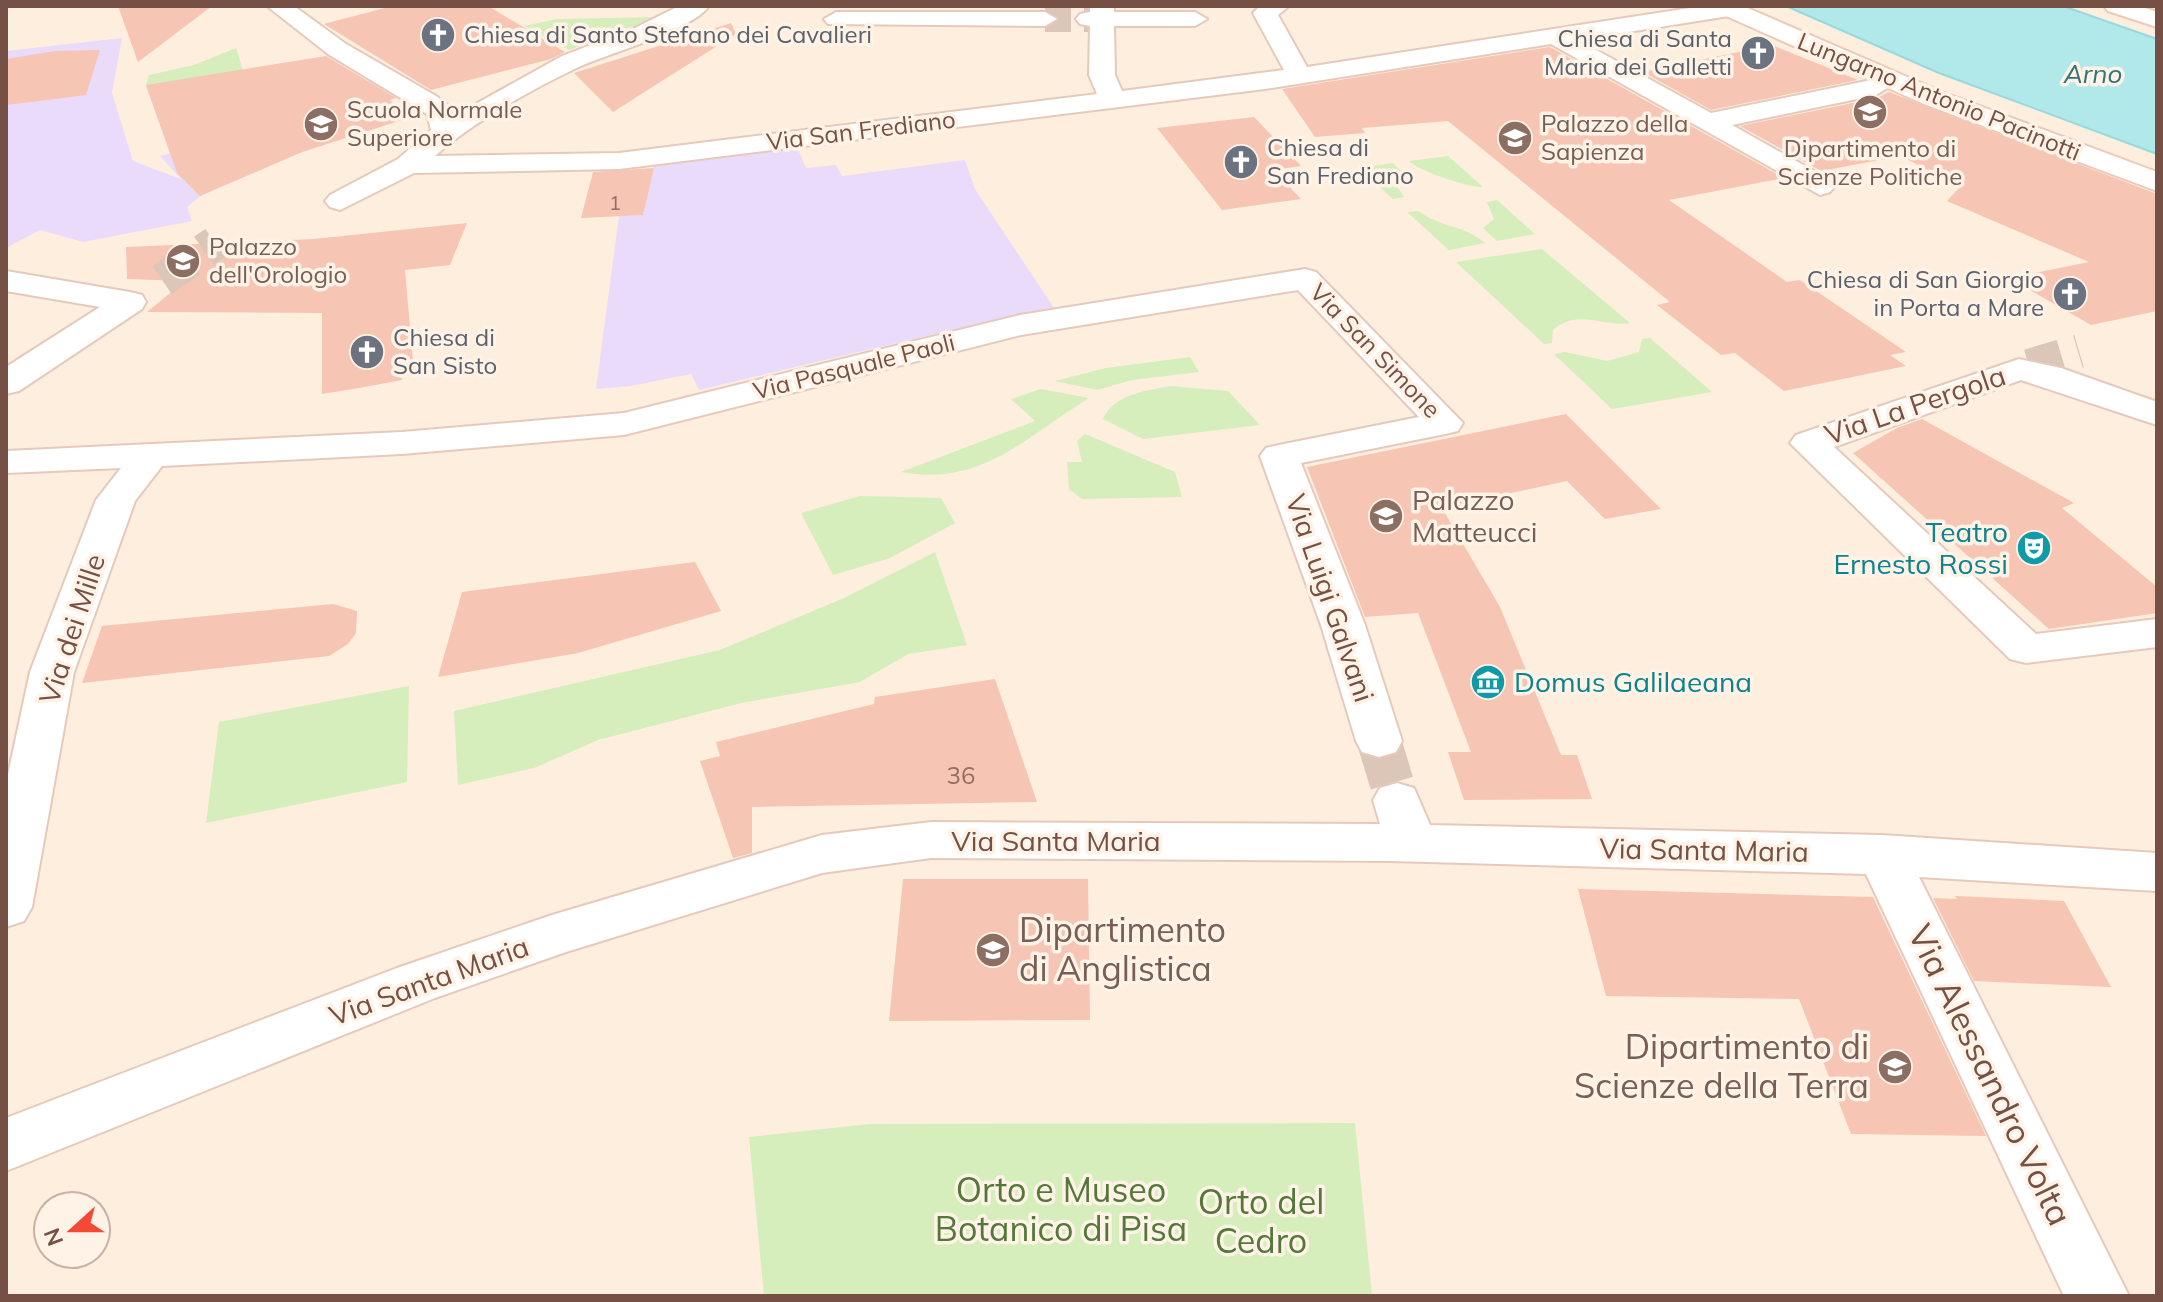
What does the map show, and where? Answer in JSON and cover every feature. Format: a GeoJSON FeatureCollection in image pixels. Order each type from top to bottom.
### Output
{"type":"FeatureCollection","features":[{"type":"Feature","properties":{"kind":"street"},"geometry":{"type":"LineString","coordinates":[[279,6],[337,49],[439,111],[445,132]]}},
{"type":"Feature","properties":{"kind":"street"},"geometry":{"type":"LineString","coordinates":[[340,201],[408,165],[445,132],[571,61],[644,33],[697,6]]}},
{"type":"Feature","properties":{"kind":"street"},"geometry":{"type":"LineString","coordinates":[[1277,6],[1265,13],[1300,76]]}},
{"type":"Feature","properties":{"kind":"street"},"geometry":{"type":"LineString","coordinates":[[2116,6],[2157,20]]}},
{"type":"Feature","properties":{"kind":"street","name":"Via San Frediano"},"geometry":{"type":"LineString","coordinates":[[408,165],[619,161],[1300,76],[1726,8]]}},
{"type":"Feature","properties":{"kind":"street","name":"Lungarno Antonio Pacinotti"},"geometry":{"type":"LineString","coordinates":[[1726,8],[1933,98],[2157,182]]}},
{"type":"Feature","properties":{"kind":"street"},"geometry":{"type":"LineString","coordinates":[[843,12],[1045,19]]}},
{"type":"Feature","properties":{"kind":"street"},"geometry":{"type":"LineString","coordinates":[[1108,101],[1102,75],[1097,15],[1195,19]]}},
{"type":"Feature","properties":{"kind":"street"},"geometry":{"type":"LineString","coordinates":[[1556,37],[1820,186]]}},
{"type":"Feature","properties":{"kind":"street"},"geometry":{"type":"LineString","coordinates":[[1708,122],[1876,87]]}},
{"type":"Feature","properties":{"kind":"street","name":"Via San Simone"},"geometry":{"type":"LineString","coordinates":[[1279,456],[1445,423],[1305,279]]}},
{"type":"Feature","properties":{"kind":"street","name":"Via Pasquale Paoli"},"geometry":{"type":"LineString","coordinates":[[6,462],[402,443],[569,431],[636,422],[1020,325],[1305,279]]}},
{"type":"Feature","properties":{"kind":"street"},"geometry":{"type":"LineString","coordinates":[[6,281],[130,302],[6,383]]}},
{"type":"Feature","properties":{"kind":"street","name":"Via La Pergola"},"geometry":{"type":"LineString","coordinates":[[2157,414],[2024,367],[1809,443],[2026,649],[2157,633]]}},
{"type":"Feature","properties":{"kind":"street","name":"Via Luigi Galvani"},"geometry":{"type":"LineString","coordinates":[[1279,456],[1343,625],[1379,741]]}},
{"type":"Feature","properties":{"kind":"street","name":"Via dei Mille"},"geometry":{"type":"LineString","coordinates":[[6,907],[52,672],[116,500],[149,457]]}},
{"type":"Feature","properties":{"kind":"street","name":"Via Santa Maria"},"geometry":{"type":"LineString","coordinates":[[6,1145],[416,983],[552,936],[822,854],[931,840],[1404,822],[2157,872]]}},
{"type":"Feature","properties":{"kind":"street","name":"Via Alessandro Volta"},"geometry":{"type":"LineString","coordinates":[[1882,854],[2097,1296]]}},
{"type":"Feature","properties":{"kind":"shaded area"},"geometry":{"type":"Polygon","coordinates":[[[122,38],[112,93],[133,161],[181,179],[160,156],[170,153],[146,86],[311,59],[344,85],[381,79],[395,106],[408,118],[302,152],[202,195],[187,207],[192,221],[83,242],[40,230],[6,248],[6,51],[122,38]]]}},
{"type":"Feature","properties":{"kind":"shaded area"},"geometry":{"type":"Polygon","coordinates":[[[796,145],[806,168],[836,165],[842,176],[965,160],[975,189],[1056,311],[947,331],[699,390],[691,374],[631,386],[596,389],[619,216],[643,215],[654,164],[796,145]]]}},
{"type":"Feature","properties":{"kind":"green space"},"geometry":{"type":"Polygon","coordinates":[[[660,17],[569,50],[524,26],[557,19],[660,17]]]}},
{"type":"Feature","properties":{"kind":"green space"},"geometry":{"type":"Polygon","coordinates":[[[236,48],[243,70],[146,86],[149,75],[194,65],[236,48]]]}},
{"type":"Feature","properties":{"kind":"green space"},"geometry":{"type":"Polygon","coordinates":[[[1448,156],[1483,187],[1444,178],[1409,161],[1448,156]]]}},
{"type":"Feature","properties":{"kind":"green space"},"geometry":{"type":"Polygon","coordinates":[[[1393,163],[1401,171],[1393,180],[1404,197],[1393,199],[1359,168],[1393,163]]]}},
{"type":"Feature","properties":{"kind":"green space"},"geometry":{"type":"Polygon","coordinates":[[[1497,200],[1535,234],[1497,241],[1483,228],[1494,219],[1487,202],[1497,200]]]}},
{"type":"Feature","properties":{"kind":"green space"},"geometry":{"type":"Polygon","coordinates":[[[1418,211],[1470,233],[1485,243],[1449,250],[1407,212],[1418,211]]]}},
{"type":"Feature","properties":{"kind":"green space"},"geometry":{"type":"Polygon","coordinates":[[[1542,249],[1630,323],[1572,320],[1553,330],[1552,343],[1544,344],[1456,262],[1542,249]]]}},
{"type":"Feature","properties":{"kind":"green space"},"geometry":{"type":"Polygon","coordinates":[[[1650,338],[1712,392],[1612,409],[1554,354],[1565,352],[1607,361],[1639,352],[1642,339],[1650,338]]]}},
{"type":"Feature","properties":{"kind":"green space"},"geometry":{"type":"Polygon","coordinates":[[[1190,357],[1199,372],[1132,380],[1097,390],[1055,381],[1106,368],[1190,357]]]}},
{"type":"Feature","properties":{"kind":"green space"},"geometry":{"type":"Polygon","coordinates":[[[1170,386],[1228,391],[1260,425],[1143,439],[1103,419],[1123,399],[1170,386]]]}},
{"type":"Feature","properties":{"kind":"green space"},"geometry":{"type":"Polygon","coordinates":[[[1041,389],[1089,398],[1023,443],[979,465],[930,475],[901,472],[1035,421],[1011,399],[1041,389]]]}},
{"type":"Feature","properties":{"kind":"green space"},"geometry":{"type":"Polygon","coordinates":[[[1085,434],[1175,472],[1182,497],[1082,499],[1069,489],[1067,462],[1082,462],[1077,441],[1085,434]]]}},
{"type":"Feature","properties":{"kind":"green space"},"geometry":{"type":"Polygon","coordinates":[[[860,496],[941,498],[955,523],[890,558],[833,575],[801,513],[860,496]]]}},
{"type":"Feature","properties":{"kind":"green space"},"geometry":{"type":"Polygon","coordinates":[[[935,552],[967,645],[908,654],[860,682],[741,703],[598,740],[534,768],[458,785],[454,711],[720,650],[844,598],[935,552]]]}},
{"type":"Feature","properties":{"kind":"green space"},"geometry":{"type":"Polygon","coordinates":[[[409,686],[407,782],[206,823],[219,722],[409,686]]]}},
{"type":"Feature","properties":{"kind":"green space","name":"Orto e Museo Botanico di Pisa"},"geometry":{"type":"Polygon","coordinates":[[[1355,1123],[1372,1296],[764,1296],[749,1137],[870,1124],[1355,1123]]]}},
{"type":"Feature","properties":{"kind":"water","name":"Arno"},"geometry":{"type":"Polygon","coordinates":[[[1786,6],[2063,6],[2157,39],[2157,154],[1939,73],[1786,6]]]}},
{"type":"Feature","properties":{"kind":"building"},"geometry":{"type":"Polygon","coordinates":[[[118,6],[212,6],[138,62],[118,6]]]}},
{"type":"Feature","properties":{"kind":"building","name":"Chiesa di Santo Stefano dei Cavalieri"},"geometry":{"type":"Polygon","coordinates":[[[392,6],[488,6],[565,52],[551,59],[431,90],[324,24],[392,6]]]}},
{"type":"Feature","properties":{"kind":"building"},"geometry":{"type":"Polygon","coordinates":[[[731,23],[736,34],[613,112],[574,73],[731,23]]]}},
{"type":"Feature","properties":{"kind":"building"},"geometry":{"type":"Polygon","coordinates":[[[1772,45],[1858,80],[1711,110],[1643,72],[1772,45]]]}},
{"type":"Feature","properties":{"kind":"building"},"geometry":{"type":"Polygon","coordinates":[[[1550,47],[1784,178],[1669,200],[1787,282],[1800,280],[1906,352],[1890,355],[1906,366],[1784,391],[1735,353],[1721,355],[1657,305],[1670,302],[1448,121],[1362,128],[1365,133],[1315,137],[1282,89],[1550,47]]]}},
{"type":"Feature","properties":{"kind":"building"},"geometry":{"type":"Polygon","coordinates":[[[100,50],[86,95],[6,105],[6,59],[55,51],[100,50]]]}},
{"type":"Feature","properties":{"kind":"building","name":"Scuola Normale Superiore"},"geometry":{"type":"Polygon","coordinates":[[[326,56],[396,98],[389,100],[408,118],[302,152],[200,196],[177,173],[146,85],[326,56]]]}},
{"type":"Feature","properties":{"kind":"building"},"geometry":{"type":"Polygon","coordinates":[[[1889,92],[2157,194],[2157,311],[2091,325],[2009,278],[2089,262],[1947,201],[1960,187],[1901,156],[1821,171],[1740,126],[1877,98],[1889,92]]]}},
{"type":"Feature","properties":{"kind":"building","name":"Chiesa di San Frediano"},"geometry":{"type":"Polygon","coordinates":[[[1254,117],[1301,166],[1273,170],[1301,199],[1222,210],[1157,128],[1254,117]]]}},
{"type":"Feature","properties":{"kind":"building"},"geometry":{"type":"Polygon","coordinates":[[[654,168],[643,215],[581,218],[593,172],[654,168]]]}},
{"type":"Feature","properties":{"kind":"building"},"geometry":{"type":"Polygon","coordinates":[[[467,223],[450,265],[405,270],[413,361],[400,363],[402,380],[359,388],[322,394],[322,313],[147,312],[185,281],[127,279],[126,247],[314,239],[467,223]]]}},
{"type":"Feature","properties":{"kind":"building","name":"Palazzo Matteucci"},"geometry":{"type":"Polygon","coordinates":[[[1566,414],[1661,509],[1605,519],[1567,481],[1442,508],[1500,607],[1561,755],[1577,755],[1592,799],[1464,800],[1448,752],[1471,752],[1418,613],[1365,617],[1307,467],[1566,414]]]}},
{"type":"Feature","properties":{"kind":"building","name":"Teatro Ernesto Rossi"},"geometry":{"type":"Polygon","coordinates":[[[1922,419],[2074,503],[2062,508],[2157,587],[2157,613],[2049,629],[1853,453],[1897,428],[1922,419]]]}},
{"type":"Feature","properties":{"kind":"building"},"geometry":{"type":"Polygon","coordinates":[[[695,562],[721,611],[578,653],[438,677],[462,592],[695,562]]]}},
{"type":"Feature","properties":{"kind":"building"},"geometry":{"type":"Polygon","coordinates":[[[333,604],[357,611],[356,633],[348,644],[329,656],[82,683],[102,626],[333,604]]]}},
{"type":"Feature","properties":{"kind":"building"},"geometry":{"type":"Polygon","coordinates":[[[995,679],[1037,802],[752,807],[752,853],[733,858],[700,761],[720,756],[716,742],[874,704],[875,697],[995,679]]]}},
{"type":"Feature","properties":{"kind":"building","name":"Dipartimento di Anglistica"},"geometry":{"type":"Polygon","coordinates":[[[903,879],[1088,879],[1090,1020],[889,1021],[903,879]]]}},
{"type":"Feature","properties":{"kind":"building","name":"Dipartimento di Scienze della Terra"},"geometry":{"type":"Polygon","coordinates":[[[1578,889],[1873,897],[1986,1136],[1851,1134],[1799,999],[1606,996],[1578,889]]]}},
{"type":"Feature","properties":{"kind":"building"},"geometry":{"type":"Polygon","coordinates":[[[1955,896],[2064,901],[2111,987],[1974,981],[1933,898],[1957,899],[1955,896]]]}},
{"type":"Feature","properties":{"kind":"tunnel"},"geometry":{"type":"LineString","coordinates":[[1045,19],[1088,19]]}},
{"type":"Feature","properties":{"kind":"tunnel"},"geometry":{"type":"LineString","coordinates":[[162,280],[215,243]]}},
{"type":"Feature","properties":{"kind":"tunnel"},"geometry":{"type":"LineString","coordinates":[[2029,366],[2079,351]]}},
{"type":"Feature","properties":{"kind":"tunnel"},"geometry":{"type":"LineString","coordinates":[[1379,741],[1397,800]]}},
{"type":"Feature","properties":{"kind":"place","name":"Chiesa di Santo Stefano dei Cavalieri"},"geometry":{"type":"Point","coordinates":[438,35]}},
{"type":"Feature","properties":{"kind":"place","name":"Chiesa di Santa Maria dei Galletti"},"geometry":{"type":"Point","coordinates":[1758,53]}},
{"type":"Feature","properties":{"kind":"place","name":"Dipartimento di Scienze Politiche"},"geometry":{"type":"Point","coordinates":[1870,112]}},
{"type":"Feature","properties":{"kind":"place","name":"Scuola Normale Superiore"},"geometry":{"type":"Point","coordinates":[321,124]}},
{"type":"Feature","properties":{"kind":"place","name":"Palazzo della Sapienza"},"geometry":{"type":"Point","coordinates":[1515,138]}},
{"type":"Feature","properties":{"kind":"place","name":"Chiesa di San Frediano"},"geometry":{"type":"Point","coordinates":[1241,162]}},
{"type":"Feature","properties":{"kind":"place","name":"Palazzo dell'Orologio"},"geometry":{"type":"Point","coordinates":[183,261]}},
{"type":"Feature","properties":{"kind":"place","name":"Chiesa di San Giorgio in Porta a Mare"},"geometry":{"type":"Point","coordinates":[2070,294]}},
{"type":"Feature","properties":{"kind":"place","name":"Chiesa di San Sisto"},"geometry":{"type":"Point","coordinates":[367,352]}},
{"type":"Feature","properties":{"kind":"place","name":"Palazzo Matteucci"},"geometry":{"type":"Point","coordinates":[1386,516]}},
{"type":"Feature","properties":{"kind":"place","name":"Teatro Ernesto Rossi"},"geometry":{"type":"Point","coordinates":[2034,548]}},
{"type":"Feature","properties":{"kind":"place","name":"Domus Galilaeana"},"geometry":{"type":"Point","coordinates":[1488,682]}},
{"type":"Feature","properties":{"kind":"place","name":"Dipartimento di Anglistica"},"geometry":{"type":"Point","coordinates":[993,950]}},
{"type":"Feature","properties":{"kind":"place","name":"Dipartimento di Scienze della Terra"},"geometry":{"type":"Point","coordinates":[1895,1067]}},
{"type":"Feature","properties":{"kind":"park label","name":"Orto del Cedro"},"geometry":{"type":"Point","coordinates":[1261,1222]}}]}
